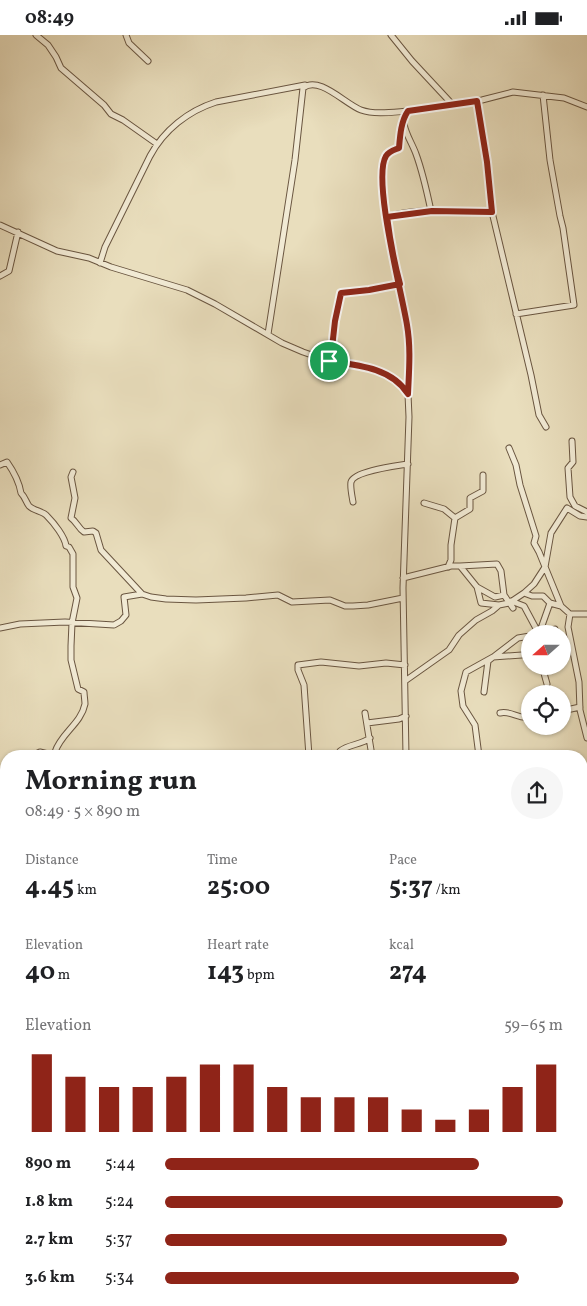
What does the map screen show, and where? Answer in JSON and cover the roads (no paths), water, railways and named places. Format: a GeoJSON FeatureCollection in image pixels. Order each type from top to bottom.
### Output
{"type":"FeatureCollection","features":[{"type":"Feature","properties":{"kind":"street"},"geometry":{"type":"LineString","coordinates":[[36,35],[48,45],[61,68],[104,105],[111,114],[123,120],[157,144]]}},
{"type":"Feature","properties":{"kind":"street"},"geometry":{"type":"LineString","coordinates":[[126,35],[129,43],[148,61]]}},
{"type":"Feature","properties":{"kind":"street"},"geometry":{"type":"LineString","coordinates":[[391,35],[452,104]]}},
{"type":"Feature","properties":{"kind":"street"},"geometry":{"type":"LineString","coordinates":[[100,263],[105,247],[157,144],[174,126],[204,105],[316,84],[363,111],[408,111],[477,101],[513,92],[564,98],[587,107]]}},
{"type":"Feature","properties":{"kind":"street"},"geometry":{"type":"LineString","coordinates":[[268,333],[295,160],[303,87],[305,85]]}},
{"type":"Feature","properties":{"kind":"street"},"geometry":{"type":"LineString","coordinates":[[516,314],[574,305],[563,228],[550,160],[543,95]]}},
{"type":"Feature","properties":{"kind":"street"},"geometry":{"type":"LineString","coordinates":[[477,101],[487,162],[492,212],[539,415],[546,427]]}},
{"type":"Feature","properties":{"kind":"street"},"geometry":{"type":"LineString","coordinates":[[406,750],[403,578],[408,464],[409,340],[400,284],[389,235],[382,184],[385,158],[391,151],[399,148],[405,115],[408,111]]}},
{"type":"Feature","properties":{"kind":"street"},"geometry":{"type":"LineString","coordinates":[[404,123],[406,133],[415,150],[423,175],[432,211]]}},
{"type":"Feature","properties":{"kind":"street"},"geometry":{"type":"LineString","coordinates":[[387,217],[432,211],[492,212]]}},
{"type":"Feature","properties":{"kind":"street"},"geometry":{"type":"LineString","coordinates":[[0,225],[57,251],[89,258],[187,290],[293,348],[329,361],[375,369],[388,375],[402,385],[408,394]]}},
{"type":"Feature","properties":{"kind":"street"},"geometry":{"type":"LineString","coordinates":[[0,276],[9,271],[18,232]]}},
{"type":"Feature","properties":{"kind":"street"},"geometry":{"type":"LineString","coordinates":[[329,361],[341,293],[400,284]]}},
{"type":"Feature","properties":{"kind":"street"},"geometry":{"type":"LineString","coordinates":[[572,441],[573,461],[568,468],[570,497],[575,506],[587,512]]}},
{"type":"Feature","properties":{"kind":"street"},"geometry":{"type":"LineString","coordinates":[[508,448],[516,465],[520,485],[536,536],[534,543],[561,606],[570,614],[587,614]]}},
{"type":"Feature","properties":{"kind":"street"},"geometry":{"type":"LineString","coordinates":[[0,465],[7,462],[20,485],[21,493],[30,506],[47,516],[59,530],[66,546],[69,547],[73,554],[73,587],[78,598],[72,623],[71,661],[78,689],[84,692],[85,704],[73,726],[58,742],[56,750]]}},
{"type":"Feature","properties":{"kind":"street"},"geometry":{"type":"LineString","coordinates":[[353,502],[350,483],[354,477],[362,473],[408,464]]}},
{"type":"Feature","properties":{"kind":"street"},"geometry":{"type":"LineString","coordinates":[[72,472],[71,477],[75,498],[71,518],[78,523],[84,532],[93,531],[96,533],[101,550],[142,594]]}},
{"type":"Feature","properties":{"kind":"street"},"geometry":{"type":"LineString","coordinates":[[455,518],[470,509],[470,498],[484,491],[483,475]]}},
{"type":"Feature","properties":{"kind":"street"},"geometry":{"type":"LineString","coordinates":[[424,503],[444,509],[455,518]]}},
{"type":"Feature","properties":{"kind":"street"},"geometry":{"type":"LineString","coordinates":[[477,587],[481,603],[499,605],[510,602],[534,584],[545,567],[551,533],[566,508],[580,516],[587,517]]}},
{"type":"Feature","properties":{"kind":"street"},"geometry":{"type":"LineString","coordinates":[[448,567],[451,560],[455,518]]}},
{"type":"Feature","properties":{"kind":"street"},"geometry":{"type":"LineString","coordinates":[[403,578],[448,567],[497,564],[501,571],[504,595],[513,609]]}},
{"type":"Feature","properties":{"kind":"street"},"geometry":{"type":"LineString","coordinates":[[460,566],[477,587],[495,597],[504,595]]}},
{"type":"Feature","properties":{"kind":"street"},"geometry":{"type":"LineString","coordinates":[[524,593],[532,596],[543,596],[550,603],[561,606]]}},
{"type":"Feature","properties":{"kind":"street"},"geometry":{"type":"LineString","coordinates":[[0,628],[20,624],[72,623],[114,625],[126,615],[124,597],[142,594],[166,599],[196,600],[246,599],[278,595],[292,602],[330,600],[346,606],[368,605],[403,598]]}},
{"type":"Feature","properties":{"kind":"street"},"geometry":{"type":"LineString","coordinates":[[510,602],[524,606],[534,625]]}},
{"type":"Feature","properties":{"kind":"street"},"geometry":{"type":"LineString","coordinates":[[542,625],[550,603]]}},
{"type":"Feature","properties":{"kind":"street"},"geometry":{"type":"LineString","coordinates":[[405,681],[449,650],[459,635],[476,620],[499,605]]}},
{"type":"Feature","properties":{"kind":"street"},"geometry":{"type":"LineString","coordinates":[[570,614],[568,627],[579,683],[580,707],[587,737]]}},
{"type":"Feature","properties":{"kind":"street"},"geometry":{"type":"LineString","coordinates":[[484,692],[488,661],[521,638]]}},
{"type":"Feature","properties":{"kind":"street"},"geometry":{"type":"LineString","coordinates":[[478,750],[476,725],[463,707],[461,691],[466,672],[493,657],[521,655]]}},
{"type":"Feature","properties":{"kind":"street"},"geometry":{"type":"LineString","coordinates":[[309,750],[304,685],[298,665],[321,662],[359,666],[386,663],[405,665]]}},
{"type":"Feature","properties":{"kind":"street"},"geometry":{"type":"LineString","coordinates":[[544,675],[547,685]]}},
{"type":"Feature","properties":{"kind":"street"},"geometry":{"type":"LineString","coordinates":[[571,709],[580,707]]}},
{"type":"Feature","properties":{"kind":"street"},"geometry":{"type":"LineString","coordinates":[[500,713],[506,711],[521,717]]}},
{"type":"Feature","properties":{"kind":"street"},"geometry":{"type":"LineString","coordinates":[[365,713],[371,750]]}},
{"type":"Feature","properties":{"kind":"street"},"geometry":{"type":"LineString","coordinates":[[367,723],[399,719],[406,716]]}},
{"type":"Feature","properties":{"kind":"street"},"geometry":{"type":"LineString","coordinates":[[341,750],[344,747],[366,741],[370,738]]}}]}
